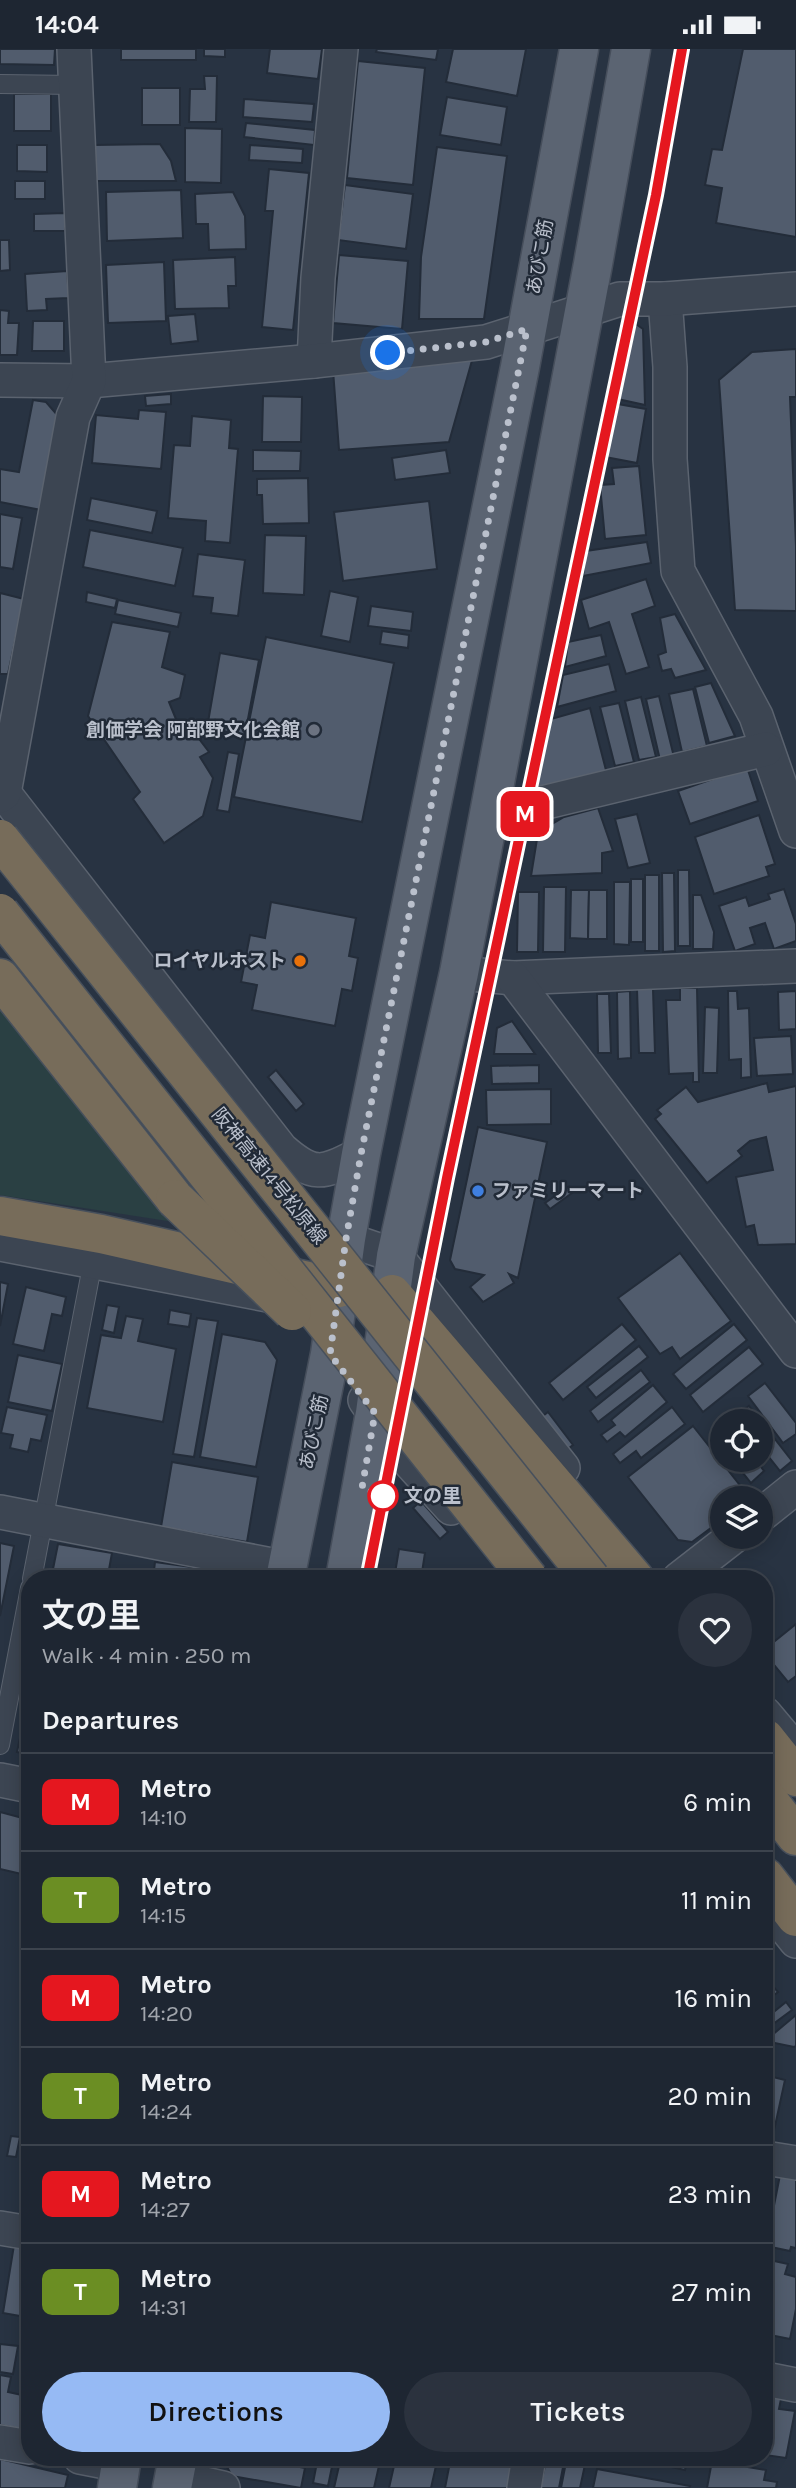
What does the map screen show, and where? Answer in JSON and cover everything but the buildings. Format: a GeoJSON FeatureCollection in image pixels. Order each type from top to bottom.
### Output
{"type":"FeatureCollection","features":[{"type":"Feature","properties":{"kind":"highway","name":"阪神高速14号松原線"},"geometry":{"type":"LineString","coordinates":[[0,839],[613,1570]]}},
{"type":"Feature","properties":{"kind":"highway"},"geometry":{"type":"LineString","coordinates":[[0,913],[387,1414],[521,1570]]}},
{"type":"Feature","properties":{"kind":"highway"},"geometry":{"type":"LineString","coordinates":[[0,978],[175,1199],[387,1414]]}},
{"type":"Feature","properties":{"kind":"highway"},"geometry":{"type":"LineString","coordinates":[[0,1216],[97,1248],[339,1288]]}},
{"type":"Feature","properties":{"kind":"highway"},"geometry":{"type":"LineString","coordinates":[[391,1294],[613,1570]]}},
{"type":"Feature","properties":{"kind":"highway"},"geometry":{"type":"LineString","coordinates":[[773,1748],[796,1777]]}},
{"type":"Feature","properties":{"kind":"highway"},"geometry":{"type":"LineString","coordinates":[[773,1807],[796,1836]]}},
{"type":"Feature","properties":{"kind":"highway"},"geometry":{"type":"LineString","coordinates":[[773,1897],[786,1930]]}},
{"type":"Feature","properties":{"kind":"main road","name":"あびこ筋"},"geometry":{"type":"LineString","coordinates":[[287,1570],[330,1354],[361,1154],[527,329],[579,49]]}},
{"type":"Feature","properties":{"kind":"main road"},"geometry":{"type":"LineString","coordinates":[[347,1570],[387,1414],[391,1294],[396,1257],[459,973],[631,49]]}},
{"type":"Feature","properties":{"kind":"street"},"geometry":{"type":"LineString","coordinates":[[74,49],[89,381],[73,417],[1,792],[281,1149],[299,1165],[315,1170],[330,1170],[361,1154]]}},
{"type":"Feature","properties":{"kind":"street"},"geometry":{"type":"LineString","coordinates":[[314,361],[318,278],[341,49]]}},
{"type":"Feature","properties":{"kind":"street"},"geometry":{"type":"LineString","coordinates":[[0,380],[89,381],[486,342],[620,299],[665,299],[796,289]]}},
{"type":"Feature","properties":{"kind":"street"},"geometry":{"type":"LineString","coordinates":[[665,299],[670,367],[670,459],[678,572],[756,716],[796,831]]}},
{"type":"Feature","properties":{"kind":"street"},"geometry":{"type":"LineString","coordinates":[[488,816],[766,749]]}},
{"type":"Feature","properties":{"kind":"street"},"geometry":{"type":"LineString","coordinates":[[459,973],[513,978],[796,966]]}},
{"type":"Feature","properties":{"kind":"street"},"geometry":{"type":"LineString","coordinates":[[513,978],[796,1351]]}},
{"type":"Feature","properties":{"kind":"street"},"geometry":{"type":"LineString","coordinates":[[346,1239],[396,1257],[644,1570]]}},
{"type":"Feature","properties":{"kind":"street"},"geometry":{"type":"LineString","coordinates":[[0,1244],[97,1248],[297,1304],[314,1325],[330,1354],[387,1414],[403,1455],[446,1501],[501,1570]]}},
{"type":"Feature","properties":{"kind":"street"},"geometry":{"type":"LineString","coordinates":[[773,1505],[796,1487]]}},
{"type":"Feature","properties":{"kind":"street"},"geometry":{"type":"LineString","coordinates":[[0,1512],[272,1570]]}},
{"type":"Feature","properties":{"kind":"street"},"geometry":{"type":"LineString","coordinates":[[691,1570],[718,1549]]}},
{"type":"Feature","properties":{"kind":"street"},"geometry":{"type":"LineString","coordinates":[[773,1724],[796,1751]]}},
{"type":"Feature","properties":{"kind":"street"},"geometry":{"type":"LineString","coordinates":[[0,1780],[21,1784]]}},
{"type":"Feature","properties":{"kind":"street"},"geometry":{"type":"LineString","coordinates":[[773,1913],[786,1930]]}},
{"type":"Feature","properties":{"kind":"street"},"geometry":{"type":"LineString","coordinates":[[773,2159],[796,2163]]}},
{"type":"Feature","properties":{"kind":"street"},"geometry":{"type":"LineString","coordinates":[[0,2228],[21,2232]]}},
{"type":"Feature","properties":{"kind":"street"},"geometry":{"type":"LineString","coordinates":[[773,2381],[796,2385]]}},
{"type":"Feature","properties":{"kind":"street"},"geometry":{"type":"LineString","coordinates":[[0,2442],[21,2446]]}},
{"type":"Feature","properties":{"kind":"street"},"geometry":{"type":"LineString","coordinates":[[524,2488],[528,2466]]}},
{"type":"Feature","properties":{"kind":"street"},"geometry":{"type":"LineString","coordinates":[[174,2474],[223,2488]]}},
{"type":"Feature","properties":{"kind":"lane"},"geometry":{"type":"LineString","coordinates":[[0,84],[75,85]]}},
{"type":"Feature","properties":{"kind":"lane"},"geometry":{"type":"LineString","coordinates":[[34,1570],[97,1248]]}},
{"type":"Feature","properties":{"kind":"lane"},"geometry":{"type":"LineString","coordinates":[[0,1745],[21,1635]]}},
{"type":"Feature","properties":{"kind":"green space"},"geometry":{"type":"Polygon","coordinates":[[[0,960],[174,1222],[0,1195],[0,960]]]}},
{"type":"Feature","properties":{"kind":"metro line","name":"M"},"geometry":{"type":"LineString","coordinates":[[369,1570],[447,1178],[656,195],[682,49]]}},
{"type":"Feature","properties":{"kind":"place","name":"創価学会 阿部野文化会館"},"geometry":{"type":"Point","coordinates":[314,730]}},
{"type":"Feature","properties":{"kind":"place","name":"ロイヤルホスト"},"geometry":{"type":"Point","coordinates":[300,961]}},
{"type":"Feature","properties":{"kind":"place","name":"ファミリーマート"},"geometry":{"type":"Point","coordinates":[478,1191]}},
{"type":"Feature","properties":{"kind":"place","name":"文の里"},"geometry":{"type":"Point","coordinates":[383,1496]}},
{"type":"Feature","properties":{"kind":"route"},"geometry":{"type":"LineString","coordinates":[[383,1496],[362,1488],[375,1413],[330,1354],[361,1154],[527,329],[486,342],[388,353]]}}]}
